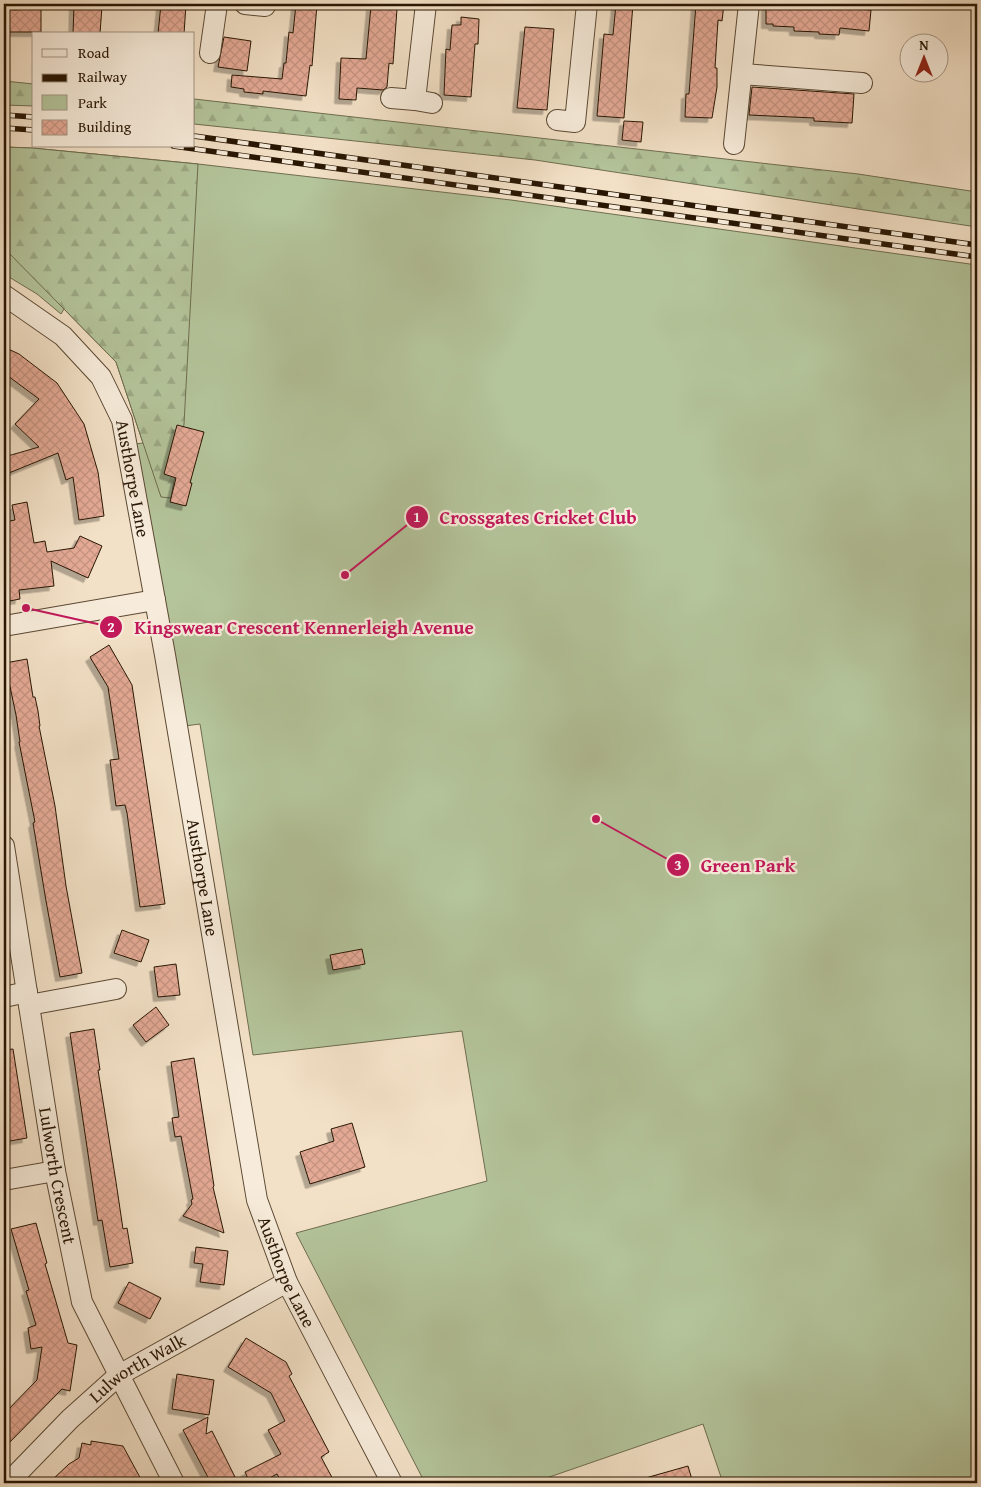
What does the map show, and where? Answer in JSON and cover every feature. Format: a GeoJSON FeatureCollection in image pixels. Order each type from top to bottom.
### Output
{"type":"FeatureCollection","features":[{"type":"Feature","properties":{"kind":"street"},"geometry":{"type":"LineString","coordinates":[[210,53],[217,4]]}},
{"type":"Feature","properties":{"kind":"street"},"geometry":{"type":"LineString","coordinates":[[391,98],[423,101],[426,4]]}},
{"type":"Feature","properties":{"kind":"street"},"geometry":{"type":"LineString","coordinates":[[575,122],[587,4]]}},
{"type":"Feature","properties":{"kind":"street"},"geometry":{"type":"LineString","coordinates":[[734,144],[750,4]]}},
{"type":"Feature","properties":{"kind":"street"},"geometry":{"type":"LineString","coordinates":[[742,74],[862,83]]}},
{"type":"Feature","properties":{"kind":"street","name":"Austhorpe Lane"},"geometry":{"type":"LineString","coordinates":[[4,295],[63,336],[101,377],[122,420],[155,600],[257,1200],[287,1282],[392,1483]]}},
{"type":"Feature","properties":{"kind":"street"},"geometry":{"type":"LineString","coordinates":[[4,626],[155,600]]}},
{"type":"Feature","properties":{"kind":"street","name":"Lulworth Crescent"},"geometry":{"type":"LineString","coordinates":[[4,846],[56,1171],[82,1302],[174,1483]]}},
{"type":"Feature","properties":{"kind":"street"},"geometry":{"type":"LineString","coordinates":[[4,996],[28,999],[116,989]]}},
{"type":"Feature","properties":{"kind":"street"},"geometry":{"type":"LineString","coordinates":[[4,1180],[56,1171]]}},
{"type":"Feature","properties":{"kind":"street","name":"Lulworth Walk"},"geometry":{"type":"LineString","coordinates":[[8,1483],[70,1418],[118,1375],[287,1282]]}},
{"type":"Feature","properties":{"kind":"green space"},"geometry":{"type":"Polygon","coordinates":[[[4,81],[32,84],[32,106],[4,105],[4,81]]]}},
{"type":"Feature","properties":{"kind":"green space"},"geometry":{"type":"Polygon","coordinates":[[[195,99],[858,174],[977,192],[977,227],[535,160],[195,124],[195,99]]]}},
{"type":"Feature","properties":{"kind":"green space"},"geometry":{"type":"Polygon","coordinates":[[[4,147],[198,164],[511,200],[977,265],[977,1483],[723,1483],[703,1424],[532,1483],[425,1483],[296,1233],[487,1181],[462,1031],[253,1055],[200,724],[177,727],[127,445],[143,443],[116,362],[64,309],[61,314],[37,294],[4,274],[4,147]]]}},
{"type":"Feature","properties":{"kind":"green space"},"geometry":{"type":"Polygon","coordinates":[[[4,147],[198,164],[184,424],[171,498],[161,497],[116,362],[4,248],[4,147]]]}},
{"type":"Feature","properties":{"kind":"building"},"geometry":{"type":"Polygon","coordinates":[[[161,4],[186,4],[184,32],[158,32],[161,4]]]}},
{"type":"Feature","properties":{"kind":"building"},"geometry":{"type":"Polygon","coordinates":[[[296,4],[317,4],[312,66],[310,65],[306,96],[263,91],[263,94],[244,92],[244,89],[231,87],[232,75],[282,79],[284,63],[286,63],[289,32],[293,33],[296,4]]]}},
{"type":"Feature","properties":{"kind":"building"},"geometry":{"type":"Polygon","coordinates":[[[616,4],[633,4],[624,118],[597,116],[604,34],[613,35],[616,4]]]}},
{"type":"Feature","properties":{"kind":"building"},"geometry":{"type":"Polygon","coordinates":[[[696,4],[724,4],[722,21],[718,20],[715,68],[717,68],[717,87],[712,118],[685,117],[686,94],[689,94],[696,4]]]}},
{"type":"Feature","properties":{"kind":"building"},"geometry":{"type":"Polygon","coordinates":[[[796,4],[841,6],[841,8],[871,10],[869,31],[840,28],[839,35],[819,34],[819,32],[794,31],[794,27],[766,24],[766,5],[796,7],[796,4]]]}},
{"type":"Feature","properties":{"kind":"building"},"geometry":{"type":"Polygon","coordinates":[[[74,5],[102,6],[100,32],[73,32],[74,5]]]}},
{"type":"Feature","properties":{"kind":"building"},"geometry":{"type":"Polygon","coordinates":[[[17,6],[41,6],[41,32],[4,32],[4,9],[17,10],[17,6]]]}},
{"type":"Feature","properties":{"kind":"building"},"geometry":{"type":"Polygon","coordinates":[[[371,6],[397,9],[393,64],[389,63],[387,87],[383,90],[357,88],[356,100],[339,99],[341,58],[366,59],[371,6]]]}},
{"type":"Feature","properties":{"kind":"building"},"geometry":{"type":"Polygon","coordinates":[[[461,17],[479,19],[478,44],[475,44],[471,97],[444,95],[446,49],[450,50],[452,25],[461,25],[461,17]]]}},
{"type":"Feature","properties":{"kind":"building"},"geometry":{"type":"Polygon","coordinates":[[[525,27],[554,29],[547,110],[517,108],[525,27]]]}},
{"type":"Feature","properties":{"kind":"building"},"geometry":{"type":"Polygon","coordinates":[[[224,37],[251,41],[247,71],[218,67],[224,37]]]}},
{"type":"Feature","properties":{"kind":"building"},"geometry":{"type":"Polygon","coordinates":[[[752,87],[854,94],[852,123],[814,121],[814,118],[749,115],[752,87]]]}},
{"type":"Feature","properties":{"kind":"building"},"geometry":{"type":"Polygon","coordinates":[[[624,121],[643,122],[641,142],[622,140],[624,121]]]}},
{"type":"Feature","properties":{"kind":"building"},"geometry":{"type":"Polygon","coordinates":[[[4,347],[19,354],[57,383],[84,424],[98,472],[104,516],[79,520],[73,477],[66,480],[58,453],[4,475],[4,457],[39,447],[15,424],[39,399],[4,373],[4,347]]]}},
{"type":"Feature","properties":{"kind":"building"},"geometry":{"type":"Polygon","coordinates":[[[177,425],[204,432],[190,483],[192,483],[186,506],[170,502],[176,478],[164,474],[177,425]]]}},
{"type":"Feature","properties":{"kind":"building"},"geometry":{"type":"Polygon","coordinates":[[[27,502],[34,543],[45,541],[47,552],[74,548],[80,536],[102,546],[88,578],[51,561],[54,586],[19,590],[20,599],[4,602],[4,522],[15,520],[12,505],[27,502]]]}},
{"type":"Feature","properties":{"kind":"building"},"geometry":{"type":"Polygon","coordinates":[[[109,645],[132,685],[165,904],[140,907],[127,813],[125,805],[116,806],[110,760],[119,759],[108,687],[90,657],[109,645]]]}},
{"type":"Feature","properties":{"kind":"building"},"geometry":{"type":"Polygon","coordinates":[[[27,659],[55,806],[66,886],[82,973],[60,977],[33,823],[35,822],[5,663],[27,659]]]}},
{"type":"Feature","properties":{"kind":"building"},"geometry":{"type":"Polygon","coordinates":[[[122,930],[149,940],[141,962],[114,953],[122,930]]]}},
{"type":"Feature","properties":{"kind":"building"},"geometry":{"type":"Polygon","coordinates":[[[362,949],[365,964],[333,970],[330,955],[362,949]]]}},
{"type":"Feature","properties":{"kind":"building"},"geometry":{"type":"Polygon","coordinates":[[[176,964],[180,995],[158,997],[154,967],[176,964]]]}},
{"type":"Feature","properties":{"kind":"building"},"geometry":{"type":"Polygon","coordinates":[[[156,1007],[169,1025],[146,1042],[133,1025],[156,1007]]]}},
{"type":"Feature","properties":{"kind":"building"},"geometry":{"type":"Polygon","coordinates":[[[94,1029],[100,1070],[98,1070],[123,1229],[127,1228],[133,1263],[110,1267],[102,1220],[98,1221],[70,1033],[94,1029]]]}},
{"type":"Feature","properties":{"kind":"building"},"geometry":{"type":"Polygon","coordinates":[[[13,1049],[27,1138],[4,1142],[4,1050],[13,1049]]]}},
{"type":"Feature","properties":{"kind":"building"},"geometry":{"type":"Polygon","coordinates":[[[194,1058],[213,1187],[224,1233],[183,1216],[192,1204],[191,1200],[193,1199],[181,1136],[175,1137],[172,1118],[179,1117],[171,1062],[194,1058]]]}},
{"type":"Feature","properties":{"kind":"building"},"geometry":{"type":"Polygon","coordinates":[[[352,1123],[365,1167],[310,1184],[300,1152],[334,1141],[331,1129],[352,1123]]]}},
{"type":"Feature","properties":{"kind":"building"},"geometry":{"type":"Polygon","coordinates":[[[36,1223],[47,1263],[45,1264],[68,1343],[77,1345],[70,1391],[62,1389],[4,1448],[4,1414],[37,1380],[42,1347],[31,1349],[28,1328],[36,1325],[26,1291],[29,1290],[11,1229],[36,1223]]]}},
{"type":"Feature","properties":{"kind":"building"},"geometry":{"type":"Polygon","coordinates":[[[196,1247],[228,1251],[224,1285],[200,1282],[203,1264],[194,1263],[196,1247]]]}},
{"type":"Feature","properties":{"kind":"building"},"geometry":{"type":"Polygon","coordinates":[[[129,1282],[161,1298],[150,1319],[118,1303],[129,1282]]]}},
{"type":"Feature","properties":{"kind":"building"},"geometry":{"type":"Polygon","coordinates":[[[246,1338],[286,1362],[292,1374],[289,1376],[329,1452],[321,1457],[335,1483],[282,1483],[277,1474],[260,1483],[250,1483],[245,1472],[281,1454],[268,1430],[285,1421],[271,1393],[228,1367],[246,1338]]]}},
{"type":"Feature","properties":{"kind":"building"},"geometry":{"type":"Polygon","coordinates":[[[177,1374],[214,1380],[209,1415],[172,1409],[177,1374]]]}},
{"type":"Feature","properties":{"kind":"building"},"geometry":{"type":"Polygon","coordinates":[[[208,1417],[206,1434],[212,1431],[238,1483],[211,1483],[183,1430],[208,1417]]]}},
{"type":"Feature","properties":{"kind":"building"},"geometry":{"type":"Polygon","coordinates":[[[91,1441],[123,1446],[143,1483],[49,1483],[69,1464],[79,1458],[82,1443],[91,1445],[91,1441]]]}},
{"type":"Feature","properties":{"kind":"building"},"geometry":{"type":"Polygon","coordinates":[[[688,1466],[693,1483],[642,1483],[642,1479],[688,1466]]]}},
{"type":"Feature","properties":{"kind":"railway"},"geometry":{"type":"LineString","coordinates":[[4,115],[32,117]]}},
{"type":"Feature","properties":{"kind":"railway"},"geometry":{"type":"LineString","coordinates":[[4,128],[32,130]]}},
{"type":"Feature","properties":{"kind":"railway"},"geometry":{"type":"LineString","coordinates":[[195,136],[977,245]]}},
{"type":"Feature","properties":{"kind":"railway"},"geometry":{"type":"LineString","coordinates":[[187,148],[977,257]]}},
{"type":"Feature","properties":{"kind":"place","name":"Crossgates Cricket Club"},"geometry":{"type":"Point","coordinates":[345,575]}},
{"type":"Feature","properties":{"kind":"place","name":"Kingswear Crescent Kennerleigh Avenue"},"geometry":{"type":"Point","coordinates":[26,608]}},
{"type":"Feature","properties":{"kind":"place","name":"Green Park"},"geometry":{"type":"Point","coordinates":[596,819]}}]}
